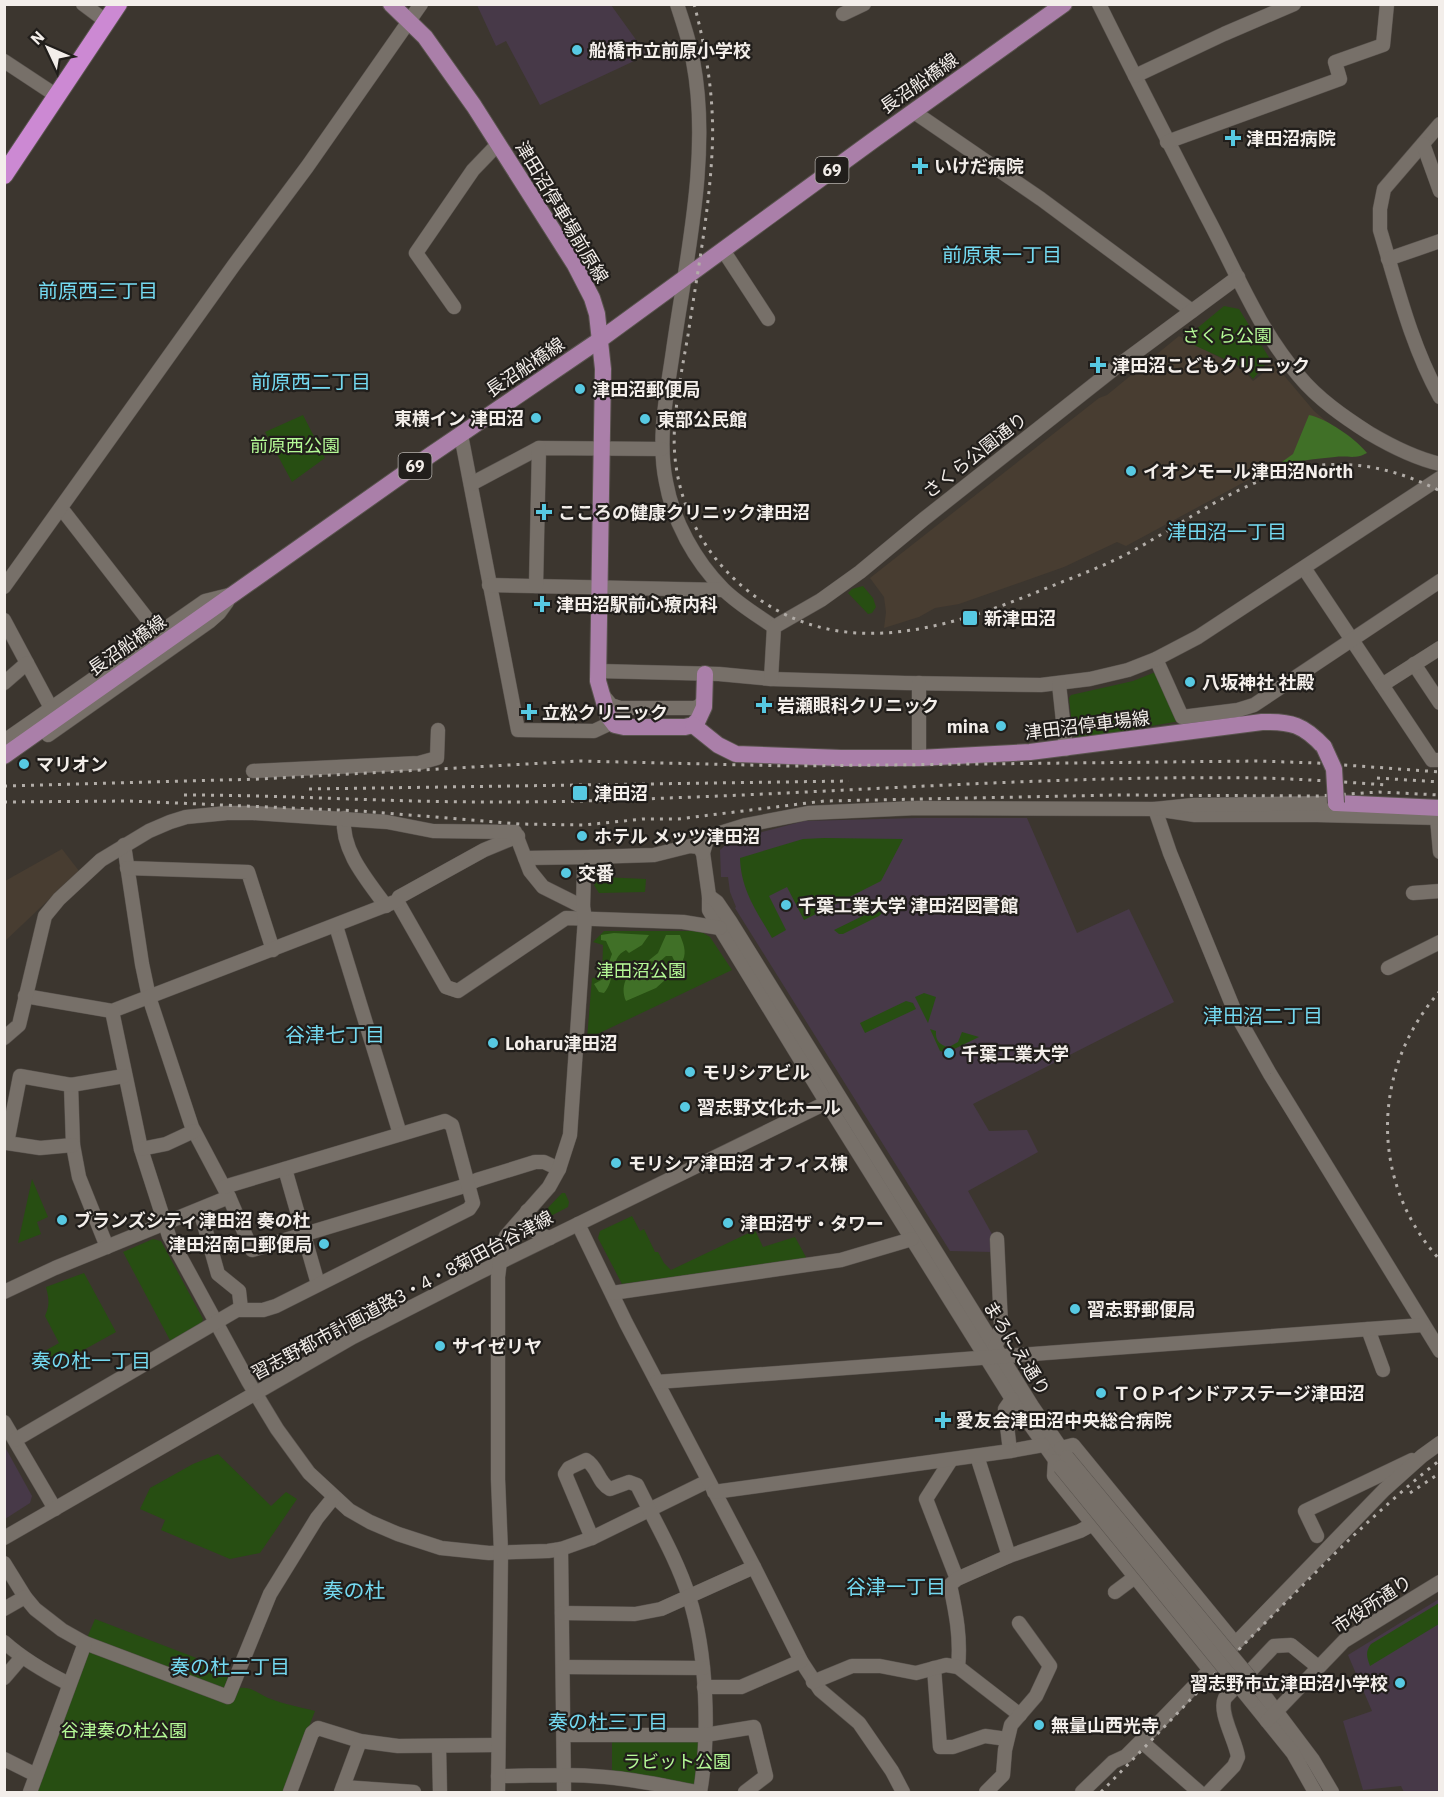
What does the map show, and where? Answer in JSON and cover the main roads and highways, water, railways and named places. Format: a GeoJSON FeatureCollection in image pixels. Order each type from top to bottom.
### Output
{"type":"FeatureCollection","features":[{"type":"Feature","properties":{"kind":"highway"},"geometry":{"type":"LineString","coordinates":[[4,175],[118,4]]}},
{"type":"Feature","properties":{"kind":"main road","name":"津田沼停車場前原線"},"geometry":{"type":"LineString","coordinates":[[391,4],[425,37],[498,144],[584,281],[597,314],[601,339],[603,450],[598,588],[598,671],[600,693],[611,723],[624,727],[693,725]]}},
{"type":"Feature","properties":{"kind":"main road","name":"長沼船橋線"},"geometry":{"type":"LineString","coordinates":[[4,756],[231,595],[601,339],[683,277],[1064,4]]}},
{"type":"Feature","properties":{"kind":"main road"},"geometry":{"type":"LineString","coordinates":[[693,725],[702,713],[705,700],[705,674]]}},
{"type":"Feature","properties":{"kind":"main road","name":"津田沼停車場線"},"geometry":{"type":"LineString","coordinates":[[693,725],[724,749],[742,755],[919,758],[1066,749],[1282,721],[1307,730],[1330,757],[1336,782],[1336,803],[1439,814]]}},
{"type":"Feature","properties":{"kind":"railway"},"geometry":{"type":"LineString","coordinates":[[694,4],[709,78],[713,134],[705,221],[676,411],[674,445],[676,468],[689,512],[711,552],[742,586],[776,610],[812,625],[849,632],[886,633],[924,628],[962,619],[1104,565],[1236,492],[1259,481],[1308,467],[1342,464],[1376,468],[1409,477],[1440,491]]}},
{"type":"Feature","properties":{"kind":"railway"},"geometry":{"type":"LineString","coordinates":[[4,786],[261,779],[580,761],[790,766],[1257,761],[1440,772]]}},
{"type":"Feature","properties":{"kind":"railway"},"geometry":{"type":"LineString","coordinates":[[184,795],[446,802],[541,802],[1112,779],[1260,778],[1387,785]]}},
{"type":"Feature","properties":{"kind":"railway"},"geometry":{"type":"LineString","coordinates":[[1377,778],[1440,782]]}},
{"type":"Feature","properties":{"kind":"railway"},"geometry":{"type":"LineString","coordinates":[[309,789],[849,781]]}},
{"type":"Feature","properties":{"kind":"railway"},"geometry":{"type":"LineString","coordinates":[[4,802],[130,801],[361,811],[520,824],[584,825],[643,819],[678,819],[824,801],[1117,795],[1317,796],[1379,792],[1440,795]]}},
{"type":"Feature","properties":{"kind":"railway"},"geometry":{"type":"LineString","coordinates":[[1440,991],[1417,1022],[1401,1055],[1391,1090],[1388,1126],[1391,1161],[1400,1196],[1417,1229],[1440,1260]]}},
{"type":"Feature","properties":{"kind":"railway"},"geometry":{"type":"LineString","coordinates":[[1101,1792],[1330,1558],[1440,1460]]}},
{"type":"Feature","properties":{"kind":"railway"},"geometry":{"type":"LineString","coordinates":[[1410,1493],[1440,1473]]}},
{"type":"Feature","properties":{"kind":"place","name":"船橋市立前原小学校"},"geometry":{"type":"Point","coordinates":[577,50]}},
{"type":"Feature","properties":{"kind":"place","name":"津田沼病院"},"geometry":{"type":"Point","coordinates":[1233,138]}},
{"type":"Feature","properties":{"kind":"place","name":"いけだ病院"},"geometry":{"type":"Point","coordinates":[920,166]}},
{"type":"Feature","properties":{"kind":"place","name":"津田沼こどもクリニック"},"geometry":{"type":"Point","coordinates":[1098,365]}},
{"type":"Feature","properties":{"kind":"place","name":"津田沼郵便局"},"geometry":{"type":"Point","coordinates":[580,389]}},
{"type":"Feature","properties":{"kind":"place","name":"東横イン 津田沼"},"geometry":{"type":"Point","coordinates":[536,418]}},
{"type":"Feature","properties":{"kind":"place","name":"東部公民館"},"geometry":{"type":"Point","coordinates":[645,419]}},
{"type":"Feature","properties":{"kind":"place","name":"イオンモール津田沼North"},"geometry":{"type":"Point","coordinates":[1131,471]}},
{"type":"Feature","properties":{"kind":"place","name":"こころの健康クリニック津田沼"},"geometry":{"type":"Point","coordinates":[544,512]}},
{"type":"Feature","properties":{"kind":"place","name":"津田沼駅前心療内科"},"geometry":{"type":"Point","coordinates":[542,604]}},
{"type":"Feature","properties":{"kind":"place","name":"新津田沼"},"geometry":{"type":"Point","coordinates":[970,618]}},
{"type":"Feature","properties":{"kind":"place","name":"八坂神社 社殿"},"geometry":{"type":"Point","coordinates":[1190,682]}},
{"type":"Feature","properties":{"kind":"place","name":"岩瀬眼科クリニック"},"geometry":{"type":"Point","coordinates":[764,705]}},
{"type":"Feature","properties":{"kind":"place","name":"立松クリニック"},"geometry":{"type":"Point","coordinates":[529,712]}},
{"type":"Feature","properties":{"kind":"place","name":"mina"},"geometry":{"type":"Point","coordinates":[1001,726]}},
{"type":"Feature","properties":{"kind":"place","name":"マリオン"},"geometry":{"type":"Point","coordinates":[24,764]}},
{"type":"Feature","properties":{"kind":"place","name":"津田沼"},"geometry":{"type":"Point","coordinates":[580,793]}},
{"type":"Feature","properties":{"kind":"place","name":"ホテル メッツ津田沼"},"geometry":{"type":"Point","coordinates":[582,836]}},
{"type":"Feature","properties":{"kind":"place","name":"交番"},"geometry":{"type":"Point","coordinates":[566,873]}},
{"type":"Feature","properties":{"kind":"place","name":"千葉工業大学 津田沼図書館"},"geometry":{"type":"Point","coordinates":[786,905]}},
{"type":"Feature","properties":{"kind":"place","name":"Loharu津田沼"},"geometry":{"type":"Point","coordinates":[493,1043]}},
{"type":"Feature","properties":{"kind":"place","name":"千葉工業大学"},"geometry":{"type":"Point","coordinates":[949,1053]}},
{"type":"Feature","properties":{"kind":"place","name":"モリシアビル"},"geometry":{"type":"Point","coordinates":[690,1072]}},
{"type":"Feature","properties":{"kind":"place","name":"習志野文化ホール"},"geometry":{"type":"Point","coordinates":[685,1107]}},
{"type":"Feature","properties":{"kind":"place","name":"モリシア津田沼 オフィス棟"},"geometry":{"type":"Point","coordinates":[616,1163]}},
{"type":"Feature","properties":{"kind":"place","name":"ブランズシティ津田沼 奏の杜"},"geometry":{"type":"Point","coordinates":[62,1220]}},
{"type":"Feature","properties":{"kind":"place","name":"津田沼ザ・タワー"},"geometry":{"type":"Point","coordinates":[728,1223]}},
{"type":"Feature","properties":{"kind":"place","name":"津田沼南口郵便局"},"geometry":{"type":"Point","coordinates":[324,1244]}},
{"type":"Feature","properties":{"kind":"place","name":"習志野郵便局"},"geometry":{"type":"Point","coordinates":[1075,1309]}},
{"type":"Feature","properties":{"kind":"place","name":"サイゼリヤ"},"geometry":{"type":"Point","coordinates":[440,1346]}},
{"type":"Feature","properties":{"kind":"place","name":"ＴＯＰインドアステージ津田沼"},"geometry":{"type":"Point","coordinates":[1101,1393]}},
{"type":"Feature","properties":{"kind":"place","name":"愛友会津田沼中央総合病院"},"geometry":{"type":"Point","coordinates":[943,1420]}},
{"type":"Feature","properties":{"kind":"place","name":"習志野市立津田沼小学校"},"geometry":{"type":"Point","coordinates":[1400,1683]}},
{"type":"Feature","properties":{"kind":"place","name":"無量山西光寺"},"geometry":{"type":"Point","coordinates":[1039,1725]}},
{"type":"Feature","properties":{"kind":"district","name":"前原東一丁目"},"geometry":{"type":"Point","coordinates":[1002,254]}},
{"type":"Feature","properties":{"kind":"district","name":"前原西三丁目"},"geometry":{"type":"Point","coordinates":[98,290]}},
{"type":"Feature","properties":{"kind":"district","name":"前原西二丁目"},"geometry":{"type":"Point","coordinates":[311,381]}},
{"type":"Feature","properties":{"kind":"district","name":"津田沼一丁目"},"geometry":{"type":"Point","coordinates":[1227,531]}},
{"type":"Feature","properties":{"kind":"district","name":"津田沼二丁目"},"geometry":{"type":"Point","coordinates":[1263,1015]}},
{"type":"Feature","properties":{"kind":"district","name":"谷津七丁目"},"geometry":{"type":"Point","coordinates":[335,1034]}},
{"type":"Feature","properties":{"kind":"district","name":"奏の杜一丁目"},"geometry":{"type":"Point","coordinates":[91,1360]}},
{"type":"Feature","properties":{"kind":"district","name":"谷津一丁目"},"geometry":{"type":"Point","coordinates":[896,1586]}},
{"type":"Feature","properties":{"kind":"district","name":"奏の杜"},"geometry":{"type":"Point","coordinates":[354,1590]}},
{"type":"Feature","properties":{"kind":"district","name":"奏の杜二丁目"},"geometry":{"type":"Point","coordinates":[230,1666]}},
{"type":"Feature","properties":{"kind":"district","name":"奏の杜三丁目"},"geometry":{"type":"Point","coordinates":[608,1721]}},
{"type":"Feature","properties":{"kind":"park label","name":"さくら公園"},"geometry":{"type":"Point","coordinates":[1227,335]}},
{"type":"Feature","properties":{"kind":"park label","name":"前原西公園"},"geometry":{"type":"Point","coordinates":[295,445]}},
{"type":"Feature","properties":{"kind":"park label","name":"津田沼公園"},"geometry":{"type":"Point","coordinates":[641,970]}},
{"type":"Feature","properties":{"kind":"park label","name":"谷津奏の杜公園"},"geometry":{"type":"Point","coordinates":[124,1730]}},
{"type":"Feature","properties":{"kind":"park label","name":"ラビット公園"},"geometry":{"type":"Point","coordinates":[677,1761]}}]}
